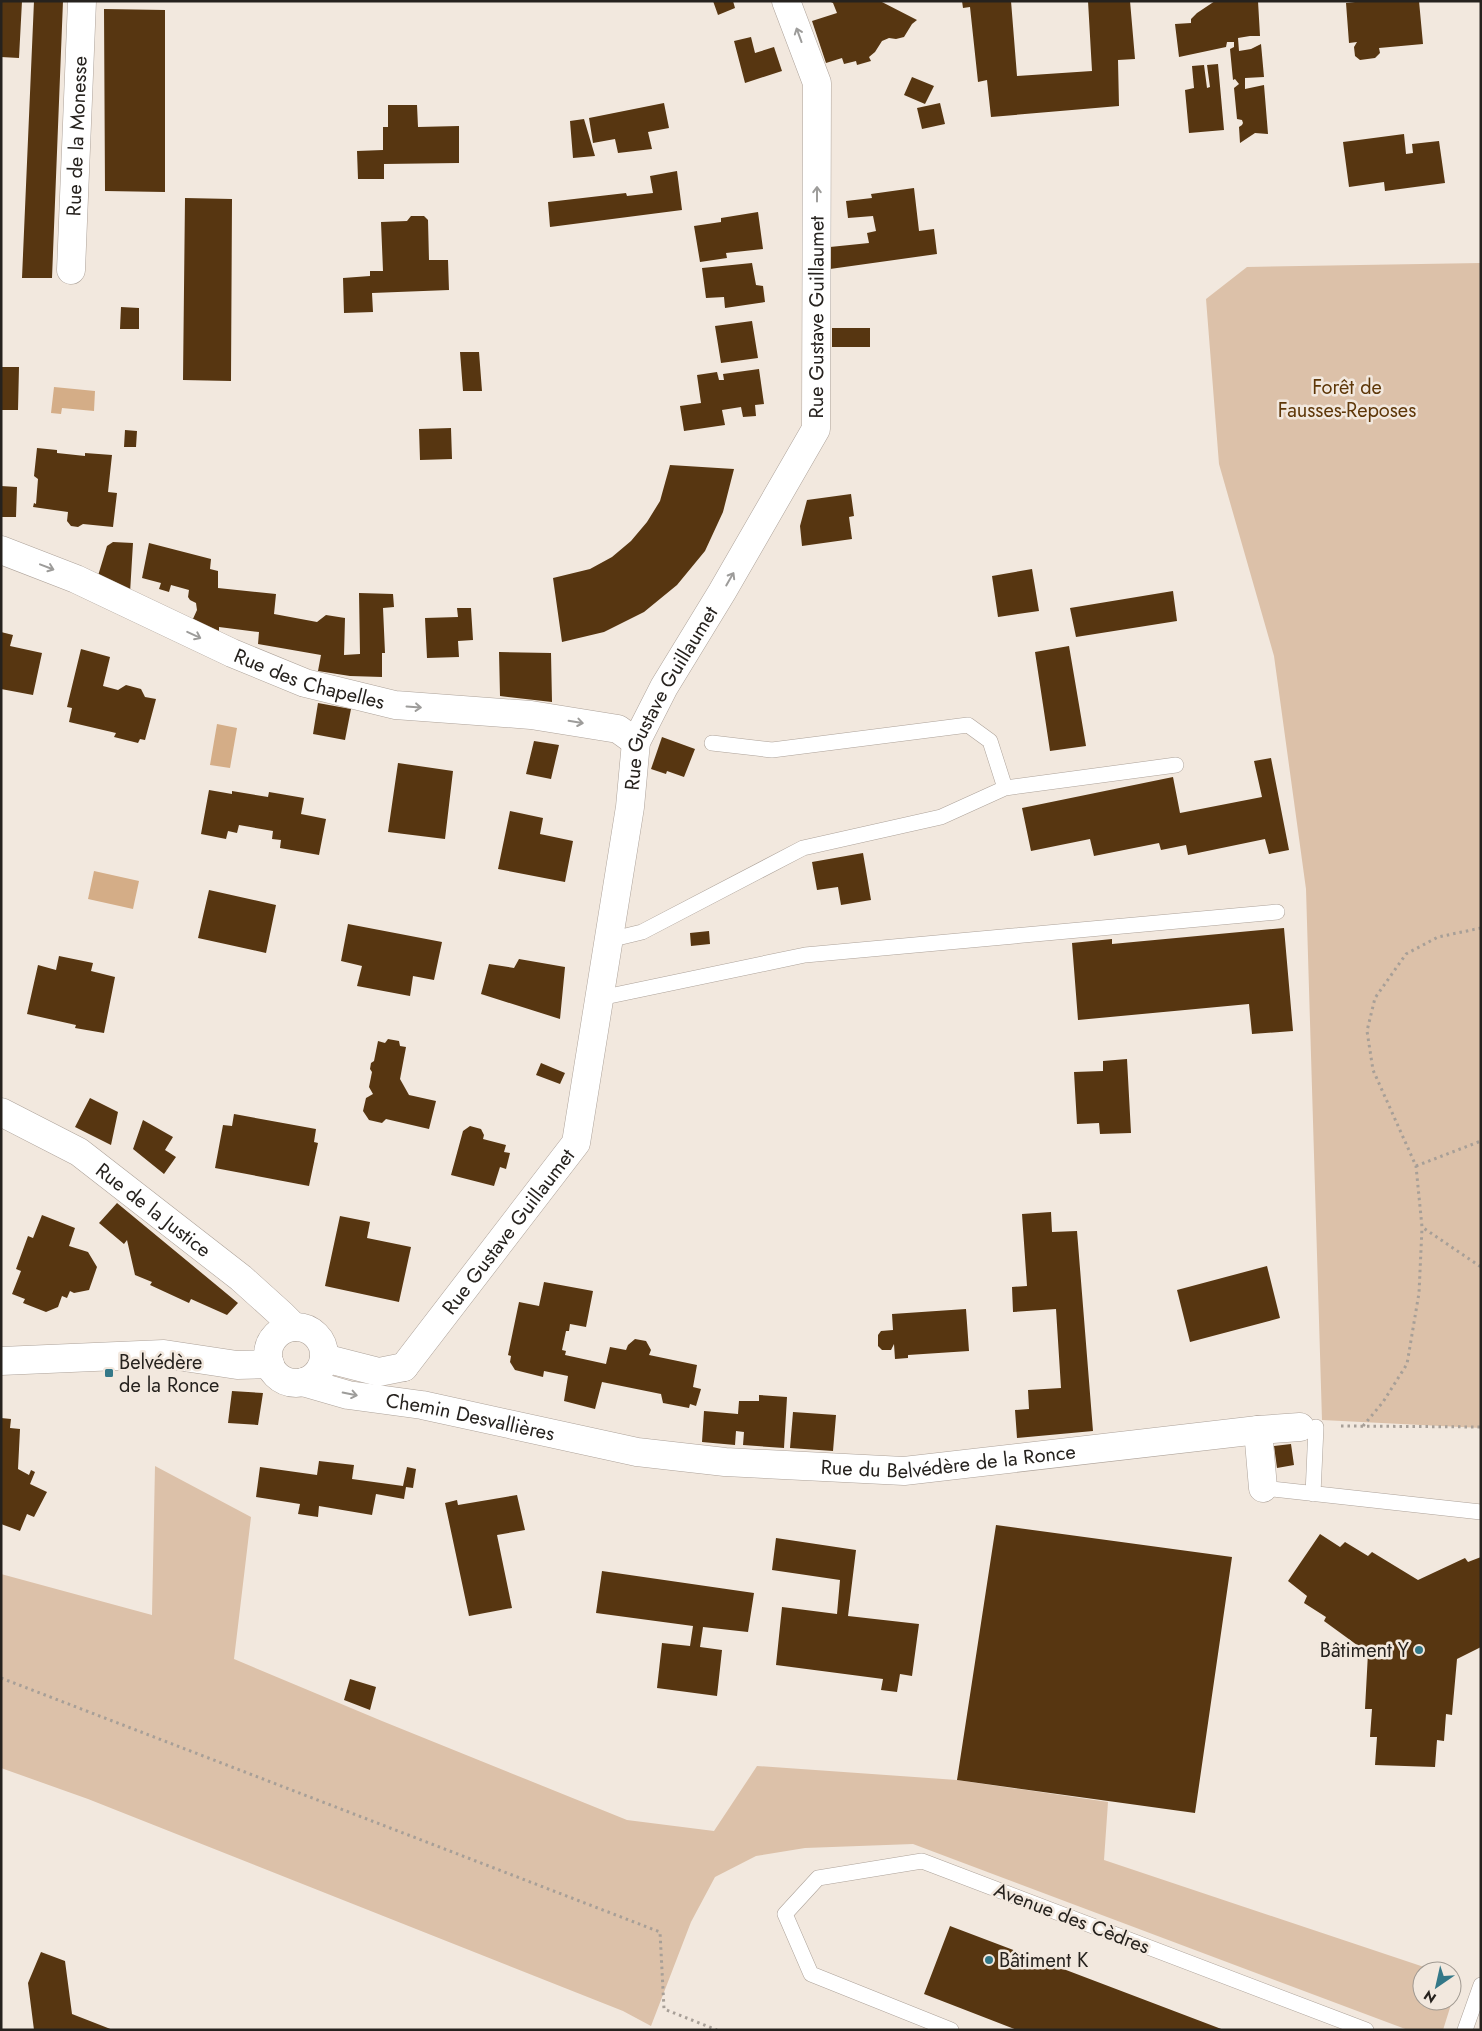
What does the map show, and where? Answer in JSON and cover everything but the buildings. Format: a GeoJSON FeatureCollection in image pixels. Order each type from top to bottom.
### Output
{"type":"FeatureCollection","features":[{"type":"Feature","properties":{"kind":"street","name":"Rue de la Monesse"},"geometry":{"type":"LineString","coordinates":[[71,270],[82,1]]}},
{"type":"Feature","properties":{"kind":"street","name":"Rue Gustave Guillaumet"},"geometry":{"type":"LineString","coordinates":[[404,1367],[576,1143],[630,807],[636,742],[664,688],[722,592],[816,428],[817,83],[786,1]]}},
{"type":"Feature","properties":{"kind":"street","name":"Rue des Chapelles"},"geometry":{"type":"LineString","coordinates":[[1,550],[76,579],[232,653],[305,683],[394,706],[531,715],[618,729],[636,742]]}},
{"type":"Feature","properties":{"kind":"street","name":"Rue de la Justice"},"geometry":{"type":"LineString","coordinates":[[1,1112],[79,1152],[241,1278],[294,1327]]}},
{"type":"Feature","properties":{"kind":"street"},"geometry":{"type":"LineString","coordinates":[[294,1327],[310,1330],[321,1341],[324,1358],[321,1369],[313,1377],[303,1382],[289,1382],[277,1375],[270,1364],[268,1352],[272,1340],[282,1331],[294,1327]]}},
{"type":"Feature","properties":{"kind":"street"},"geometry":{"type":"LineString","coordinates":[[1,1361],[164,1354],[237,1365],[270,1364]]}},
{"type":"Feature","properties":{"kind":"street"},"geometry":{"type":"LineString","coordinates":[[324,1358],[379,1372],[404,1367],[422,1404]]}},
{"type":"Feature","properties":{"kind":"street","name":"Chemin Desvallières"},"geometry":{"type":"LineString","coordinates":[[303,1382],[348,1395],[422,1404],[637,1452]]}},
{"type":"Feature","properties":{"kind":"street","name":"Rue du Belvédère de la Ronce"},"geometry":{"type":"LineString","coordinates":[[637,1452],[725,1462],[904,1471],[1258,1430],[1308,1427]]}},
{"type":"Feature","properties":{"kind":"street"},"geometry":{"type":"LineString","coordinates":[[1258,1430],[1263,1488]]}},
{"type":"Feature","properties":{"kind":"lane"},"geometry":{"type":"LineString","coordinates":[[712,743],[772,750],[968,725],[990,742],[1005,788]]}},
{"type":"Feature","properties":{"kind":"lane"},"geometry":{"type":"LineString","coordinates":[[609,940],[642,932],[804,848],[942,817],[1005,788],[1176,765]]}},
{"type":"Feature","properties":{"kind":"lane"},"geometry":{"type":"LineString","coordinates":[[600,998],[805,955],[1276,912]]}},
{"type":"Feature","properties":{"kind":"lane"},"geometry":{"type":"LineString","coordinates":[[1308,1427],[1313,1494]]}},
{"type":"Feature","properties":{"kind":"lane"},"geometry":{"type":"LineString","coordinates":[[1263,1488],[1481,1512]]}},
{"type":"Feature","properties":{"kind":"lane","name":"Avenue des Cèdres"},"geometry":{"type":"LineString","coordinates":[[951,2030],[811,1974],[785,1914],[818,1878],[922,1861],[1366,2030]]}},
{"type":"Feature","properties":{"kind":"lane"},"geometry":{"type":"LineString","coordinates":[[1465,2030],[1481,1986]]}},
{"type":"Feature","properties":{"kind":"path"},"geometry":{"type":"LineString","coordinates":[[1363,1426],[1383,1402],[1407,1364],[1419,1293],[1422,1227],[1416,1166],[1373,1070],[1367,1031],[1375,998],[1406,954],[1438,937],[1481,928]]}},
{"type":"Feature","properties":{"kind":"path"},"geometry":{"type":"LineString","coordinates":[[1416,1166],[1481,1142]]}},
{"type":"Feature","properties":{"kind":"path"},"geometry":{"type":"LineString","coordinates":[[1422,1227],[1481,1266]]}},
{"type":"Feature","properties":{"kind":"path"},"geometry":{"type":"LineString","coordinates":[[1308,1427],[1481,1427]]}},
{"type":"Feature","properties":{"kind":"path"},"geometry":{"type":"LineString","coordinates":[[1,1678],[660,1932],[664,2009],[717,2030]]}},
{"type":"Feature","properties":{"kind":"green space","name":"Forêt de Fausses-Reposes"},"geometry":{"type":"Polygon","coordinates":[[[1481,263],[1481,1428],[1322,1420],[1306,889],[1274,656],[1219,464],[1206,299],[1247,267],[1481,263]]]}},
{"type":"Feature","properties":{"kind":"green space"},"geometry":{"type":"Polygon","coordinates":[[[155,1466],[251,1517],[234,1659],[627,1820],[714,1831],[757,1766],[957,1780],[1108,1802],[1104,1860],[1412,1963],[1412,2011],[1449,2011],[1443,2030],[1408,2030],[913,1844],[805,1848],[756,1856],[715,1877],[691,1922],[651,2026],[623,2011],[88,1799],[1,1768],[1,1574],[152,1615],[155,1466]]]}},
{"type":"Feature","properties":{"kind":"shaded area"},"geometry":{"type":"Polygon","coordinates":[[[54,387],[95,391],[94,411],[62,408],[61,414],[51,413],[54,387]]]}},
{"type":"Feature","properties":{"kind":"shaded area"},"geometry":{"type":"Polygon","coordinates":[[[217,724],[237,728],[230,768],[210,765],[217,724]]]}},
{"type":"Feature","properties":{"kind":"shaded area"},"geometry":{"type":"Polygon","coordinates":[[[94,871],[139,881],[133,909],[88,899],[94,871]]]}},
{"type":"Feature","properties":{"kind":"place","name":"Belvédère de la Ronce"},"geometry":{"type":"Point","coordinates":[109,1373]}},
{"type":"Feature","properties":{"kind":"place","name":"Bâtiment Y"},"geometry":{"type":"Point","coordinates":[1419,1650]}},
{"type":"Feature","properties":{"kind":"place","name":"Bâtiment K"},"geometry":{"type":"Point","coordinates":[989,1960]}}]}
